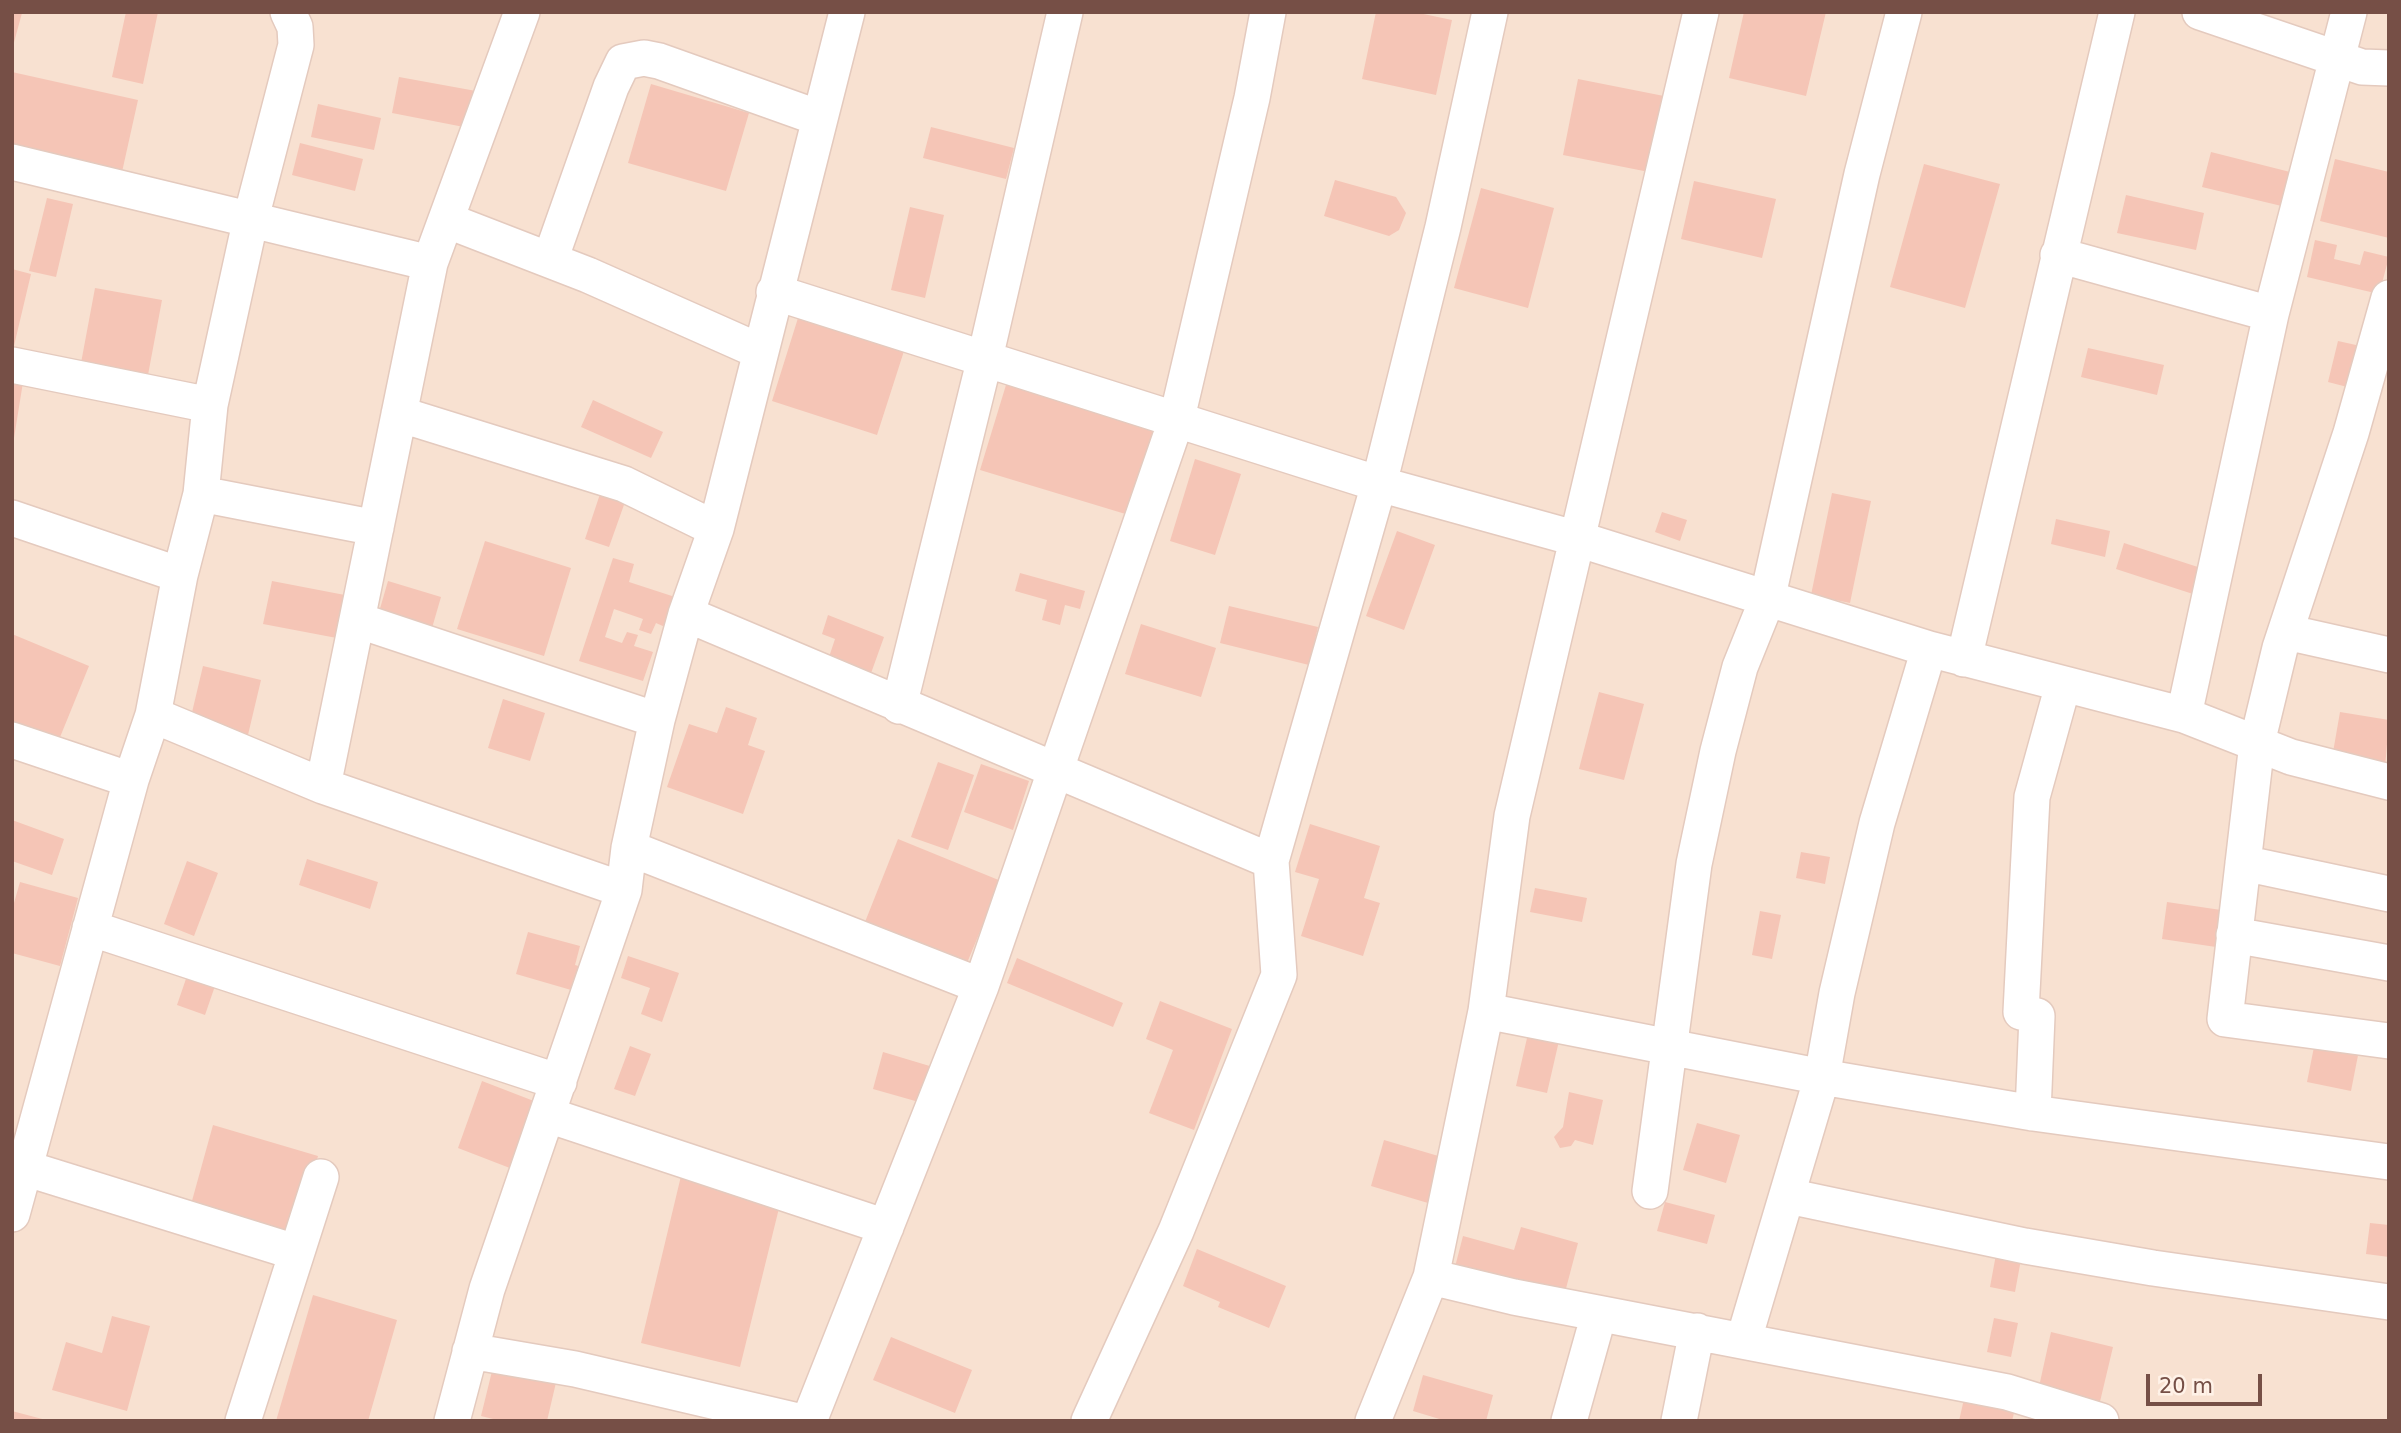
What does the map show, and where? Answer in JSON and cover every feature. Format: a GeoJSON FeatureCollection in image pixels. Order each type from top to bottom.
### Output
{"type":"FeatureCollection","features":[{"type":"Feature","properties":{"kind":"street"},"geometry":{"type":"LineString","coordinates":[[12,1214],[20,1166],[131,780],[153,715],[180,575],[201,494],[210,405],[251,218],[296,45],[295,27],[288,12]]}},
{"type":"Feature","properties":{"kind":"street"},"geometry":{"type":"LineString","coordinates":[[323,786],[430,263],[522,12]]}},
{"type":"Feature","properties":{"kind":"street"},"geometry":{"type":"LineString","coordinates":[[452,1421],[487,1289],[624,890],[629,848],[657,720],[686,614],[716,529],[847,12]]}},
{"type":"Feature","properties":{"kind":"street"},"geometry":{"type":"LineString","coordinates":[[899,706],[985,358],[1065,12]]}},
{"type":"Feature","properties":{"kind":"street"},"geometry":{"type":"LineString","coordinates":[[810,1421],[981,986],[1177,418],[1252,98],[1268,12]]}},
{"type":"Feature","properties":{"kind":"street"},"geometry":{"type":"LineString","coordinates":[[1089,1421],[1176,1231],[1279,975],[1271,861],[1379,484],[1443,227],[1490,12]]}},
{"type":"Feature","properties":{"kind":"street"},"geometry":{"type":"LineString","coordinates":[[1373,1421],[1431,1277],[1486,1011],[1512,816],[1701,12]]}},
{"type":"Feature","properties":{"kind":"street"},"geometry":{"type":"LineString","coordinates":[[1650,1191],[1694,864],[1717,751],[1740,667],[1768,600],[1862,174],[1904,12]]}},
{"type":"Feature","properties":{"kind":"street"},"geometry":{"type":"LineString","coordinates":[[1964,659],[2117,12]]}},
{"type":"Feature","properties":{"kind":"street"},"geometry":{"type":"LineString","coordinates":[[2200,12],[2362,67],[2389,68]]}},
{"type":"Feature","properties":{"kind":"street"},"geometry":{"type":"LineString","coordinates":[[2184,715],[2271,314],[2349,12]]}},
{"type":"Feature","properties":{"kind":"street"},"geometry":{"type":"LineString","coordinates":[[550,260],[611,87],[624,62],[644,58],[659,61],[819,118]]}},
{"type":"Feature","properties":{"kind":"street"},"geometry":{"type":"LineString","coordinates":[[12,162],[430,263]]}},
{"type":"Feature","properties":{"kind":"street"},"geometry":{"type":"LineString","coordinates":[[446,220],[550,260],[760,352]]}},
{"type":"Feature","properties":{"kind":"street"},"geometry":{"type":"LineString","coordinates":[[2059,255],[2271,314]]}},
{"type":"Feature","properties":{"kind":"street"},"geometry":{"type":"LineString","coordinates":[[774,292],[1379,484],[1578,538],[1929,649],[2184,715],[2291,757],[2389,782]]}},
{"type":"Feature","properties":{"kind":"street"},"geometry":{"type":"LineString","coordinates":[[2389,298],[2351,433],[2286,632],[2256,743],[2225,1018],[2389,1041]]}},
{"type":"Feature","properties":{"kind":"street"},"geometry":{"type":"LineString","coordinates":[[12,365],[210,405]]}},
{"type":"Feature","properties":{"kind":"street"},"geometry":{"type":"LineString","coordinates":[[399,414],[624,484],[716,529]]}},
{"type":"Feature","properties":{"kind":"street"},"geometry":{"type":"LineString","coordinates":[[201,494],[376,528]]}},
{"type":"Feature","properties":{"kind":"street"},"geometry":{"type":"LineString","coordinates":[[12,518],[180,575]]}},
{"type":"Feature","properties":{"kind":"street"},"geometry":{"type":"LineString","coordinates":[[686,614],[1271,861]]}},
{"type":"Feature","properties":{"kind":"street"},"geometry":{"type":"LineString","coordinates":[[357,620],[657,720]]}},
{"type":"Feature","properties":{"kind":"street"},"geometry":{"type":"LineString","coordinates":[[2286,632],[2389,655]]}},
{"type":"Feature","properties":{"kind":"street"},"geometry":{"type":"LineString","coordinates":[[1744,1339],[1822,1077],[1837,993],[1877,823],[1929,649]]}},
{"type":"Feature","properties":{"kind":"street"},"geometry":{"type":"LineString","coordinates":[[2033,1113],[2037,1016],[2021,1012],[2032,797],[2063,685]]}},
{"type":"Feature","properties":{"kind":"street"},"geometry":{"type":"LineString","coordinates":[[153,715],[323,786],[624,890]]}},
{"type":"Feature","properties":{"kind":"street"},"geometry":{"type":"LineString","coordinates":[[12,740],[131,780]]}},
{"type":"Feature","properties":{"kind":"street"},"geometry":{"type":"LineString","coordinates":[[629,848],[981,986]]}},
{"type":"Feature","properties":{"kind":"street"},"geometry":{"type":"LineString","coordinates":[[2243,863],[2389,894]]}},
{"type":"Feature","properties":{"kind":"street"},"geometry":{"type":"LineString","coordinates":[[90,928],[559,1082]]}},
{"type":"Feature","properties":{"kind":"street"},"geometry":{"type":"LineString","coordinates":[[2234,935],[2389,963]]}},
{"type":"Feature","properties":{"kind":"street"},"geometry":{"type":"LineString","coordinates":[[1486,1011],[1822,1077],[2033,1113],[2389,1162]]}},
{"type":"Feature","properties":{"kind":"street"},"geometry":{"type":"LineString","coordinates":[[548,1115],[886,1227]]}},
{"type":"Feature","properties":{"kind":"street"},"geometry":{"type":"LineString","coordinates":[[20,1166],[295,1252]]}},
{"type":"Feature","properties":{"kind":"street"},"geometry":{"type":"LineString","coordinates":[[243,1421],[321,1177]]}},
{"type":"Feature","properties":{"kind":"street"},"geometry":{"type":"LineString","coordinates":[[1788,1196],[2076,1255],[2389,1302]]}},
{"type":"Feature","properties":{"kind":"street"},"geometry":{"type":"LineString","coordinates":[[1431,1277],[1599,1314],[1744,1339],[2007,1392],[2101,1421]]}},
{"type":"Feature","properties":{"kind":"street"},"geometry":{"type":"LineString","coordinates":[[1569,1421],[1599,1314]]}},
{"type":"Feature","properties":{"kind":"street"},"geometry":{"type":"LineString","coordinates":[[1679,1421],[1697,1331]]}},
{"type":"Feature","properties":{"kind":"street"},"geometry":{"type":"LineString","coordinates":[[470,1351],[575,1369],[798,1421]]}},
{"type":"Feature","properties":{"kind":"shaded area"},"geometry":{"type":"Polygon","coordinates":[[[12,12],[2389,12],[2389,1421],[12,1421],[12,12]]]}},
{"type":"Feature","properties":{"kind":"building"},"geometry":{"type":"Polygon","coordinates":[[[12,12],[22,13],[13,46],[12,46],[12,12]]]}},
{"type":"Feature","properties":{"kind":"building"},"geometry":{"type":"Polygon","coordinates":[[[126,12],[158,12],[143,84],[112,77],[126,12]]]}},
{"type":"Feature","properties":{"kind":"building"},"geometry":{"type":"Polygon","coordinates":[[[1376,12],[1414,12],[1452,20],[1436,95],[1362,79],[1376,12]]]}},
{"type":"Feature","properties":{"kind":"building"},"geometry":{"type":"Polygon","coordinates":[[[1744,12],[1826,12],[1806,96],[1729,78],[1744,12]]]}},
{"type":"Feature","properties":{"kind":"building"},"geometry":{"type":"Polygon","coordinates":[[[12,72],[138,100],[122,172],[12,147],[12,72]]]}},
{"type":"Feature","properties":{"kind":"building"},"geometry":{"type":"Polygon","coordinates":[[[399,77],[476,91],[469,128],[392,113],[399,77]]]}},
{"type":"Feature","properties":{"kind":"building"},"geometry":{"type":"Polygon","coordinates":[[[1578,79],[1669,97],[1654,173],[1563,155],[1578,79]]]}},
{"type":"Feature","properties":{"kind":"building"},"geometry":{"type":"Polygon","coordinates":[[[651,84],[749,113],[726,191],[628,163],[651,84]]]}},
{"type":"Feature","properties":{"kind":"building"},"geometry":{"type":"Polygon","coordinates":[[[318,104],[381,118],[374,150],[311,137],[318,104]]]}},
{"type":"Feature","properties":{"kind":"building"},"geometry":{"type":"Polygon","coordinates":[[[931,127],[1014,148],[1006,179],[923,158],[931,127]]]}},
{"type":"Feature","properties":{"kind":"building"},"geometry":{"type":"Polygon","coordinates":[[[300,143],[363,159],[355,191],[292,175],[300,143]]]}},
{"type":"Feature","properties":{"kind":"building"},"geometry":{"type":"Polygon","coordinates":[[[2211,152],[2298,174],[2290,208],[2202,187],[2211,152]]]}},
{"type":"Feature","properties":{"kind":"building"},"geometry":{"type":"Polygon","coordinates":[[[2335,159],[2389,172],[2389,238],[2320,221],[2335,159]]]}},
{"type":"Feature","properties":{"kind":"building"},"geometry":{"type":"Polygon","coordinates":[[[1924,164],[2000,184],[1965,308],[1890,287],[1924,164]]]}},
{"type":"Feature","properties":{"kind":"building"},"geometry":{"type":"Polygon","coordinates":[[[1335,180],[1396,197],[1406,213],[1399,230],[1389,236],[1324,216],[1335,180]]]}},
{"type":"Feature","properties":{"kind":"building"},"geometry":{"type":"Polygon","coordinates":[[[1694,181],[1776,199],[1762,258],[1681,239],[1694,181]]]}},
{"type":"Feature","properties":{"kind":"building"},"geometry":{"type":"Polygon","coordinates":[[[1481,188],[1554,208],[1528,308],[1454,288],[1481,188]]]}},
{"type":"Feature","properties":{"kind":"building"},"geometry":{"type":"Polygon","coordinates":[[[2126,195],[2204,213],[2196,250],[2117,233],[2126,195]]]}},
{"type":"Feature","properties":{"kind":"building"},"geometry":{"type":"Polygon","coordinates":[[[47,198],[73,204],[56,277],[29,271],[47,198]]]}},
{"type":"Feature","properties":{"kind":"building"},"geometry":{"type":"Polygon","coordinates":[[[910,207],[944,215],[925,298],[891,290],[910,207]]]}},
{"type":"Feature","properties":{"kind":"building"},"geometry":{"type":"Polygon","coordinates":[[[2315,240],[2337,245],[2334,259],[2360,265],[2364,251],[2389,257],[2379,294],[2307,277],[2315,240]]]}},
{"type":"Feature","properties":{"kind":"building"},"geometry":{"type":"Polygon","coordinates":[[[12,269],[31,274],[13,350],[12,350],[12,269]]]}},
{"type":"Feature","properties":{"kind":"building"},"geometry":{"type":"Polygon","coordinates":[[[95,288],[162,300],[148,375],[81,363],[95,288]]]}},
{"type":"Feature","properties":{"kind":"building"},"geometry":{"type":"Polygon","coordinates":[[[798,318],[904,351],[877,435],[772,401],[798,318]]]}},
{"type":"Feature","properties":{"kind":"building"},"geometry":{"type":"Polygon","coordinates":[[[2338,341],[2365,347],[2355,389],[2328,382],[2338,341]]]}},
{"type":"Feature","properties":{"kind":"building"},"geometry":{"type":"Polygon","coordinates":[[[2088,348],[2164,365],[2157,395],[2081,377],[2088,348]]]}},
{"type":"Feature","properties":{"kind":"building"},"geometry":{"type":"Polygon","coordinates":[[[12,375],[24,376],[14,438],[12,438],[12,375]]]}},
{"type":"Feature","properties":{"kind":"building"},"geometry":{"type":"Polygon","coordinates":[[[1006,385],[1168,434],[1142,519],[980,470],[1006,385]]]}},
{"type":"Feature","properties":{"kind":"building"},"geometry":{"type":"Polygon","coordinates":[[[593,400],[663,432],[651,458],[581,427],[593,400]]]}},
{"type":"Feature","properties":{"kind":"building"},"geometry":{"type":"Polygon","coordinates":[[[1195,459],[1241,474],[1215,555],[1170,541],[1195,459]]]}},
{"type":"Feature","properties":{"kind":"building"},"geometry":{"type":"Polygon","coordinates":[[[1832,493],[1871,501],[1850,603],[1811,595],[1832,493]]]}},
{"type":"Feature","properties":{"kind":"building"},"geometry":{"type":"Polygon","coordinates":[[[600,494],[625,502],[609,547],[585,539],[600,494]]]}},
{"type":"Feature","properties":{"kind":"building"},"geometry":{"type":"Polygon","coordinates":[[[1662,512],[1687,520],[1680,541],[1655,532],[1662,512]]]}},
{"type":"Feature","properties":{"kind":"building"},"geometry":{"type":"Polygon","coordinates":[[[2056,519],[2110,531],[2105,557],[2051,544],[2056,519]]]}},
{"type":"Feature","properties":{"kind":"building"},"geometry":{"type":"Polygon","coordinates":[[[1397,531],[1435,545],[1404,630],[1366,616],[1397,531]]]}},
{"type":"Feature","properties":{"kind":"building"},"geometry":{"type":"Polygon","coordinates":[[[485,541],[571,568],[544,656],[457,629],[485,541]]]}},
{"type":"Feature","properties":{"kind":"building"},"geometry":{"type":"Polygon","coordinates":[[[2124,543],[2204,569],[2196,595],[2116,569],[2124,543]]]}},
{"type":"Feature","properties":{"kind":"building"},"geometry":{"type":"Polygon","coordinates":[[[613,558],[634,564],[629,582],[675,597],[665,627],[656,623],[651,634],[639,630],[643,619],[614,609],[605,637],[622,643],[627,632],[638,635],[634,646],[653,652],[643,681],[579,661],[613,558]]]}},
{"type":"Feature","properties":{"kind":"building"},"geometry":{"type":"Polygon","coordinates":[[[1020,573],[1085,591],[1080,609],[1065,605],[1060,625],[1042,620],[1047,600],[1015,591],[1020,573]]]}},
{"type":"Feature","properties":{"kind":"building"},"geometry":{"type":"Polygon","coordinates":[[[272,581],[350,596],[342,639],[263,624],[272,581]]]}},
{"type":"Feature","properties":{"kind":"building"},"geometry":{"type":"Polygon","coordinates":[[[388,581],[441,597],[432,628],[379,612],[388,581]]]}},
{"type":"Feature","properties":{"kind":"building"},"geometry":{"type":"Polygon","coordinates":[[[1229,606],[1318,627],[1309,665],[1220,643],[1229,606]]]}},
{"type":"Feature","properties":{"kind":"building"},"geometry":{"type":"Polygon","coordinates":[[[828,615],[884,637],[870,676],[828,660],[835,639],[822,634],[828,615]]]}},
{"type":"Feature","properties":{"kind":"building"},"geometry":{"type":"Polygon","coordinates":[[[1141,624],[1216,648],[1201,697],[1125,674],[1141,624]]]}},
{"type":"Feature","properties":{"kind":"building"},"geometry":{"type":"Polygon","coordinates":[[[12,634],[89,666],[56,747],[12,729],[12,634]]]}},
{"type":"Feature","properties":{"kind":"building"},"geometry":{"type":"Polygon","coordinates":[[[203,666],[261,680],[247,739],[189,725],[203,666]]]}},
{"type":"Feature","properties":{"kind":"building"},"geometry":{"type":"Polygon","coordinates":[[[1599,692],[1644,704],[1624,780],[1579,769],[1599,692]]]}},
{"type":"Feature","properties":{"kind":"building"},"geometry":{"type":"Polygon","coordinates":[[[503,699],[545,713],[530,761],[488,748],[503,699]]]}},
{"type":"Feature","properties":{"kind":"building"},"geometry":{"type":"Polygon","coordinates":[[[726,707],[757,718],[748,745],[765,751],[743,814],[667,787],[689,724],[717,733],[726,707]]]}},
{"type":"Feature","properties":{"kind":"building"},"geometry":{"type":"Polygon","coordinates":[[[2340,712],[2389,720],[2385,768],[2332,758],[2340,712]]]}},
{"type":"Feature","properties":{"kind":"building"},"geometry":{"type":"Polygon","coordinates":[[[938,762],[974,775],[948,850],[911,837],[938,762]]]}},
{"type":"Feature","properties":{"kind":"building"},"geometry":{"type":"Polygon","coordinates":[[[981,764],[1029,781],[1013,830],[964,812],[981,764]]]}},
{"type":"Feature","properties":{"kind":"building"},"geometry":{"type":"Polygon","coordinates":[[[12,820],[64,839],[52,875],[12,861],[12,820]]]}},
{"type":"Feature","properties":{"kind":"building"},"geometry":{"type":"Polygon","coordinates":[[[1310,824],[1380,846],[1364,898],[1380,903],[1363,956],[1301,936],[1319,879],[1295,872],[1310,824]]]}},
{"type":"Feature","properties":{"kind":"building"},"geometry":{"type":"Polygon","coordinates":[[[898,839],[1001,881],[967,963],[865,922],[898,839]]]}},
{"type":"Feature","properties":{"kind":"building"},"geometry":{"type":"Polygon","coordinates":[[[1801,852],[1830,857],[1825,884],[1796,878],[1801,852]]]}},
{"type":"Feature","properties":{"kind":"building"},"geometry":{"type":"Polygon","coordinates":[[[307,859],[378,882],[370,909],[299,885],[307,859]]]}},
{"type":"Feature","properties":{"kind":"building"},"geometry":{"type":"Polygon","coordinates":[[[187,861],[218,873],[194,936],[164,924],[187,861]]]}},
{"type":"Feature","properties":{"kind":"building"},"geometry":{"type":"Polygon","coordinates":[[[20,882],[78,898],[60,966],[12,953],[12,910],[20,882]]]}},
{"type":"Feature","properties":{"kind":"building"},"geometry":{"type":"Polygon","coordinates":[[[1535,888],[1587,898],[1582,922],[1530,912],[1535,888]]]}},
{"type":"Feature","properties":{"kind":"building"},"geometry":{"type":"Polygon","coordinates":[[[2167,902],[2221,910],[2216,947],[2162,939],[2167,902]]]}},
{"type":"Feature","properties":{"kind":"building"},"geometry":{"type":"Polygon","coordinates":[[[1760,911],[1781,915],[1772,959],[1752,955],[1760,911]]]}},
{"type":"Feature","properties":{"kind":"building"},"geometry":{"type":"Polygon","coordinates":[[[528,932],[580,946],[575,965],[585,968],[578,992],[516,974],[528,932]]]}},
{"type":"Feature","properties":{"kind":"building"},"geometry":{"type":"Polygon","coordinates":[[[628,956],[679,973],[662,1022],[641,1014],[650,988],[621,978],[628,956]]]}},
{"type":"Feature","properties":{"kind":"building"},"geometry":{"type":"Polygon","coordinates":[[[1017,958],[1123,1003],[1113,1027],[1007,983],[1017,958]]]}},
{"type":"Feature","properties":{"kind":"building"},"geometry":{"type":"Polygon","coordinates":[[[188,973],[216,983],[205,1015],[177,1005],[188,973]]]}},
{"type":"Feature","properties":{"kind":"building"},"geometry":{"type":"Polygon","coordinates":[[[1160,1001],[1232,1029],[1194,1130],[1149,1113],[1173,1050],[1146,1039],[1160,1001]]]}},
{"type":"Feature","properties":{"kind":"building"},"geometry":{"type":"Polygon","coordinates":[[[1530,1025],[1561,1032],[1547,1093],[1516,1086],[1530,1025]]]}},
{"type":"Feature","properties":{"kind":"building"},"geometry":{"type":"Polygon","coordinates":[[[2317,1032],[2361,1040],[2351,1091],[2307,1082],[2317,1032]]]}},
{"type":"Feature","properties":{"kind":"building"},"geometry":{"type":"Polygon","coordinates":[[[630,1046],[651,1054],[635,1096],[614,1089],[630,1046]]]}},
{"type":"Feature","properties":{"kind":"building"},"geometry":{"type":"Polygon","coordinates":[[[883,1052],[943,1070],[933,1106],[873,1089],[883,1052]]]}},
{"type":"Feature","properties":{"kind":"building"},"geometry":{"type":"Polygon","coordinates":[[[482,1081],[539,1103],[515,1170],[458,1148],[482,1081]]]}},
{"type":"Feature","properties":{"kind":"building"},"geometry":{"type":"Polygon","coordinates":[[[1569,1092],[1603,1100],[1593,1145],[1575,1140],[1571,1146],[1560,1148],[1554,1137],[1563,1127],[1569,1092]]]}},
{"type":"Feature","properties":{"kind":"building"},"geometry":{"type":"Polygon","coordinates":[[[1697,1123],[1740,1135],[1726,1183],[1683,1170],[1697,1123]]]}},
{"type":"Feature","properties":{"kind":"building"},"geometry":{"type":"Polygon","coordinates":[[[213,1125],[318,1156],[295,1238],[190,1208],[213,1125]]]}},
{"type":"Feature","properties":{"kind":"building"},"geometry":{"type":"Polygon","coordinates":[[[1384,1140],[1452,1160],[1438,1206],[1371,1186],[1384,1140]]]}},
{"type":"Feature","properties":{"kind":"building"},"geometry":{"type":"Polygon","coordinates":[[[681,1176],[781,1200],[740,1367],[641,1343],[681,1176]]]}},
{"type":"Feature","properties":{"kind":"building"},"geometry":{"type":"Polygon","coordinates":[[[1665,1202],[1715,1215],[1707,1244],[1657,1231],[1665,1202]]]}},
{"type":"Feature","properties":{"kind":"building"},"geometry":{"type":"Polygon","coordinates":[[[2370,1223],[2389,1225],[2389,1257],[2366,1254],[2370,1223]]]}},
{"type":"Feature","properties":{"kind":"building"},"geometry":{"type":"Polygon","coordinates":[[[1521,1227],[1578,1243],[1564,1296],[1455,1267],[1463,1236],[1514,1250],[1521,1227]]]}},
{"type":"Feature","properties":{"kind":"building"},"geometry":{"type":"Polygon","coordinates":[[[1197,1249],[1286,1286],[1269,1328],[1218,1307],[1220,1302],[1183,1286],[1197,1249]]]}},
{"type":"Feature","properties":{"kind":"building"},"geometry":{"type":"Polygon","coordinates":[[[1997,1249],[2022,1254],[2015,1292],[1990,1287],[1997,1249]]]}},
{"type":"Feature","properties":{"kind":"building"},"geometry":{"type":"Polygon","coordinates":[[[313,1295],[397,1320],[368,1421],[276,1421],[313,1295]]]}},
{"type":"Feature","properties":{"kind":"building"},"geometry":{"type":"Polygon","coordinates":[[[112,1316],[150,1326],[127,1411],[52,1390],[66,1342],[102,1353],[112,1316]]]}},
{"type":"Feature","properties":{"kind":"building"},"geometry":{"type":"Polygon","coordinates":[[[1994,1318],[2018,1323],[2011,1357],[1987,1352],[1994,1318]]]}},
{"type":"Feature","properties":{"kind":"building"},"geometry":{"type":"Polygon","coordinates":[[[2051,1332],[2113,1347],[2098,1410],[2037,1396],[2051,1332]]]}},
{"type":"Feature","properties":{"kind":"building"},"geometry":{"type":"Polygon","coordinates":[[[891,1337],[972,1370],[955,1413],[873,1380],[891,1337]]]}},
{"type":"Feature","properties":{"kind":"building"},"geometry":{"type":"Polygon","coordinates":[[[495,1359],[558,1374],[547,1421],[501,1421],[481,1416],[495,1359]]]}},
{"type":"Feature","properties":{"kind":"building"},"geometry":{"type":"Polygon","coordinates":[[[1423,1375],[1493,1395],[1486,1421],[1446,1421],[1413,1411],[1423,1375]]]}},
{"type":"Feature","properties":{"kind":"building"},"geometry":{"type":"Polygon","coordinates":[[[1966,1390],[2017,1401],[2012,1421],[1959,1421],[1966,1390]]]}},
{"type":"Feature","properties":{"kind":"building"},"geometry":{"type":"Polygon","coordinates":[[[12,1411],[46,1420],[46,1421],[12,1421],[12,1411]]]}}]}
